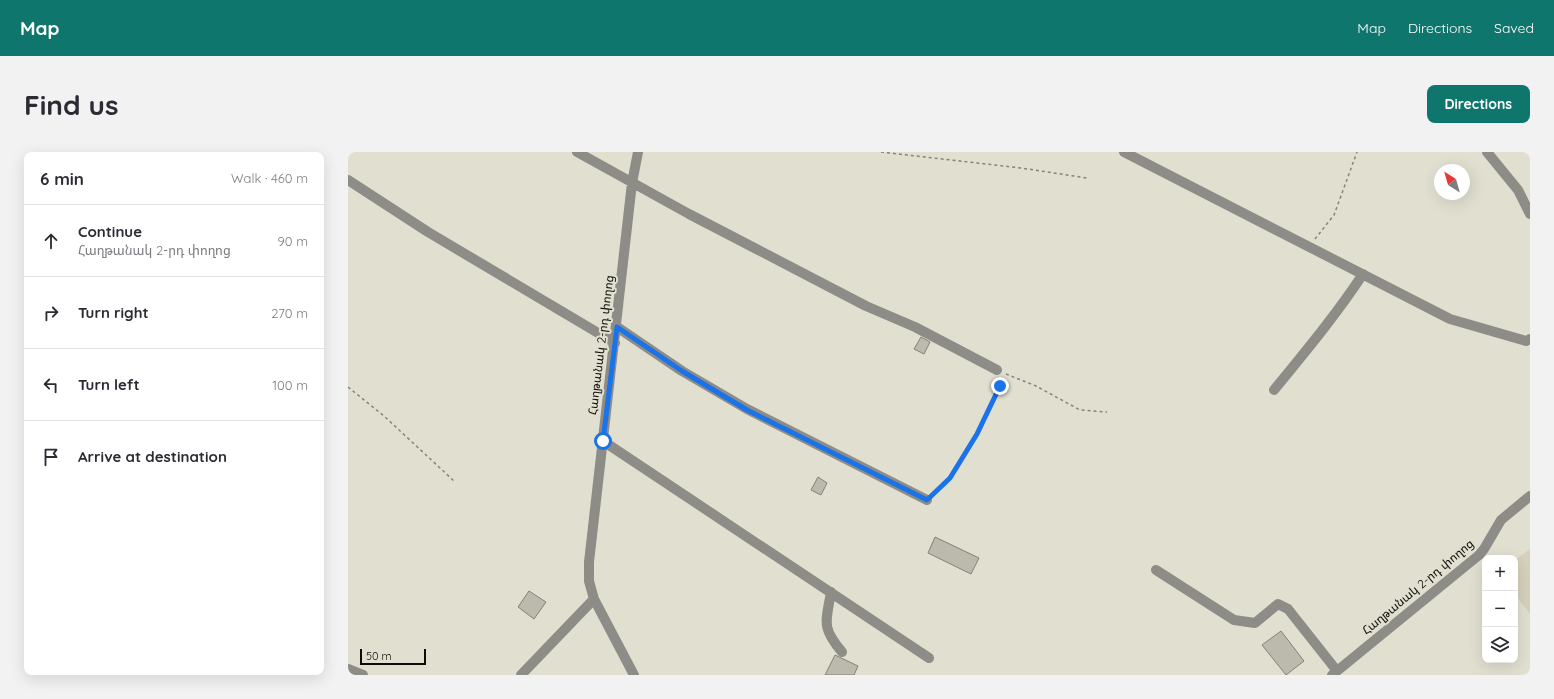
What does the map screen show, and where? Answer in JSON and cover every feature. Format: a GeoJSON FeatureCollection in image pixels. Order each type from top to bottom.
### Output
{"type":"FeatureCollection","features":[{"type":"Feature","properties":{"kind":"street"},"geometry":{"type":"LineString","coordinates":[[577,152],[688,214],[866,306],[915,328],[997,370]]}},
{"type":"Feature","properties":{"kind":"street","name":"Հաղթանակ 2-րդ փողոց"},"geometry":{"type":"LineString","coordinates":[[634,675],[594,599],[589,581],[589,562],[617,327],[632,183],[638,152]]}},
{"type":"Feature","properties":{"kind":"street"},"geometry":{"type":"LineString","coordinates":[[1124,152],[1450,319],[1526,341],[1530,340]]}},
{"type":"Feature","properties":{"kind":"street"},"geometry":{"type":"LineString","coordinates":[[1487,152],[1518,190],[1530,214]]}},
{"type":"Feature","properties":{"kind":"street"},"geometry":{"type":"LineString","coordinates":[[348,180],[428,232],[615,343]]}},
{"type":"Feature","properties":{"kind":"street"},"geometry":{"type":"LineString","coordinates":[[1274,390],[1327,325],[1363,274]]}},
{"type":"Feature","properties":{"kind":"street"},"geometry":{"type":"LineString","coordinates":[[617,327],[682,371],[747,410],[927,500]]}},
{"type":"Feature","properties":{"kind":"street"},"geometry":{"type":"LineString","coordinates":[[603,441],[929,658]]}},
{"type":"Feature","properties":{"kind":"street","name":"Հաղթանակ 2-րդ փողոց"},"geometry":{"type":"LineString","coordinates":[[1334,673],[1479,555],[1501,520],[1530,496]]}},
{"type":"Feature","properties":{"kind":"street"},"geometry":{"type":"LineString","coordinates":[[1156,570],[1234,620],[1255,623],[1278,604],[1288,609],[1334,673]]}},
{"type":"Feature","properties":{"kind":"street"},"geometry":{"type":"LineString","coordinates":[[831,592],[826,625],[832,640],[842,652]]}},
{"type":"Feature","properties":{"kind":"street"},"geometry":{"type":"LineString","coordinates":[[521,675],[594,599]]}},
{"type":"Feature","properties":{"kind":"street"},"geometry":{"type":"LineString","coordinates":[[348,669],[362,675]]}},
{"type":"Feature","properties":{"kind":"path"},"geometry":{"type":"LineString","coordinates":[[881,152],[1021,168],[1087,178]]}},
{"type":"Feature","properties":{"kind":"path"},"geometry":{"type":"LineString","coordinates":[[1306,246],[1318,237],[1334,215],[1357,152]]}},
{"type":"Feature","properties":{"kind":"path"},"geometry":{"type":"LineString","coordinates":[[997,370],[1036,386],[1080,410],[1107,412]]}},
{"type":"Feature","properties":{"kind":"path"},"geometry":{"type":"LineString","coordinates":[[927,500],[950,478],[977,434],[1000,386],[997,370]]}},
{"type":"Feature","properties":{"kind":"path"},"geometry":{"type":"LineString","coordinates":[[348,387],[384,416],[454,481]]}},
{"type":"Feature","properties":{"kind":"shaded area"},"geometry":{"type":"Polygon","coordinates":[[[1530,549],[1530,614],[1518,598],[1518,558],[1530,549]]]}},
{"type":"Feature","properties":{"kind":"building"},"geometry":{"type":"Polygon","coordinates":[[[921,337],[930,342],[924,354],[914,349],[921,337]]]}},
{"type":"Feature","properties":{"kind":"building"},"geometry":{"type":"Polygon","coordinates":[[[818,477],[827,483],[821,495],[811,490],[818,477]]]}},
{"type":"Feature","properties":{"kind":"building"},"geometry":{"type":"Polygon","coordinates":[[[935,537],[979,558],[971,574],[928,553],[935,537]]]}},
{"type":"Feature","properties":{"kind":"building"},"geometry":{"type":"Polygon","coordinates":[[[529,591],[546,602],[534,619],[518,607],[529,591]]]}},
{"type":"Feature","properties":{"kind":"building"},"geometry":{"type":"Polygon","coordinates":[[[1281,631],[1304,661],[1286,675],[1262,645],[1281,631]]]}},
{"type":"Feature","properties":{"kind":"building"},"geometry":{"type":"Polygon","coordinates":[[[835,655],[858,666],[854,675],[825,675],[835,655]]]}},
{"type":"Feature","properties":{"kind":"route"},"geometry":{"type":"LineString","coordinates":[[603,441],[617,327],[682,371],[747,410],[927,500],[950,478],[977,434],[1000,386]]}}]}
